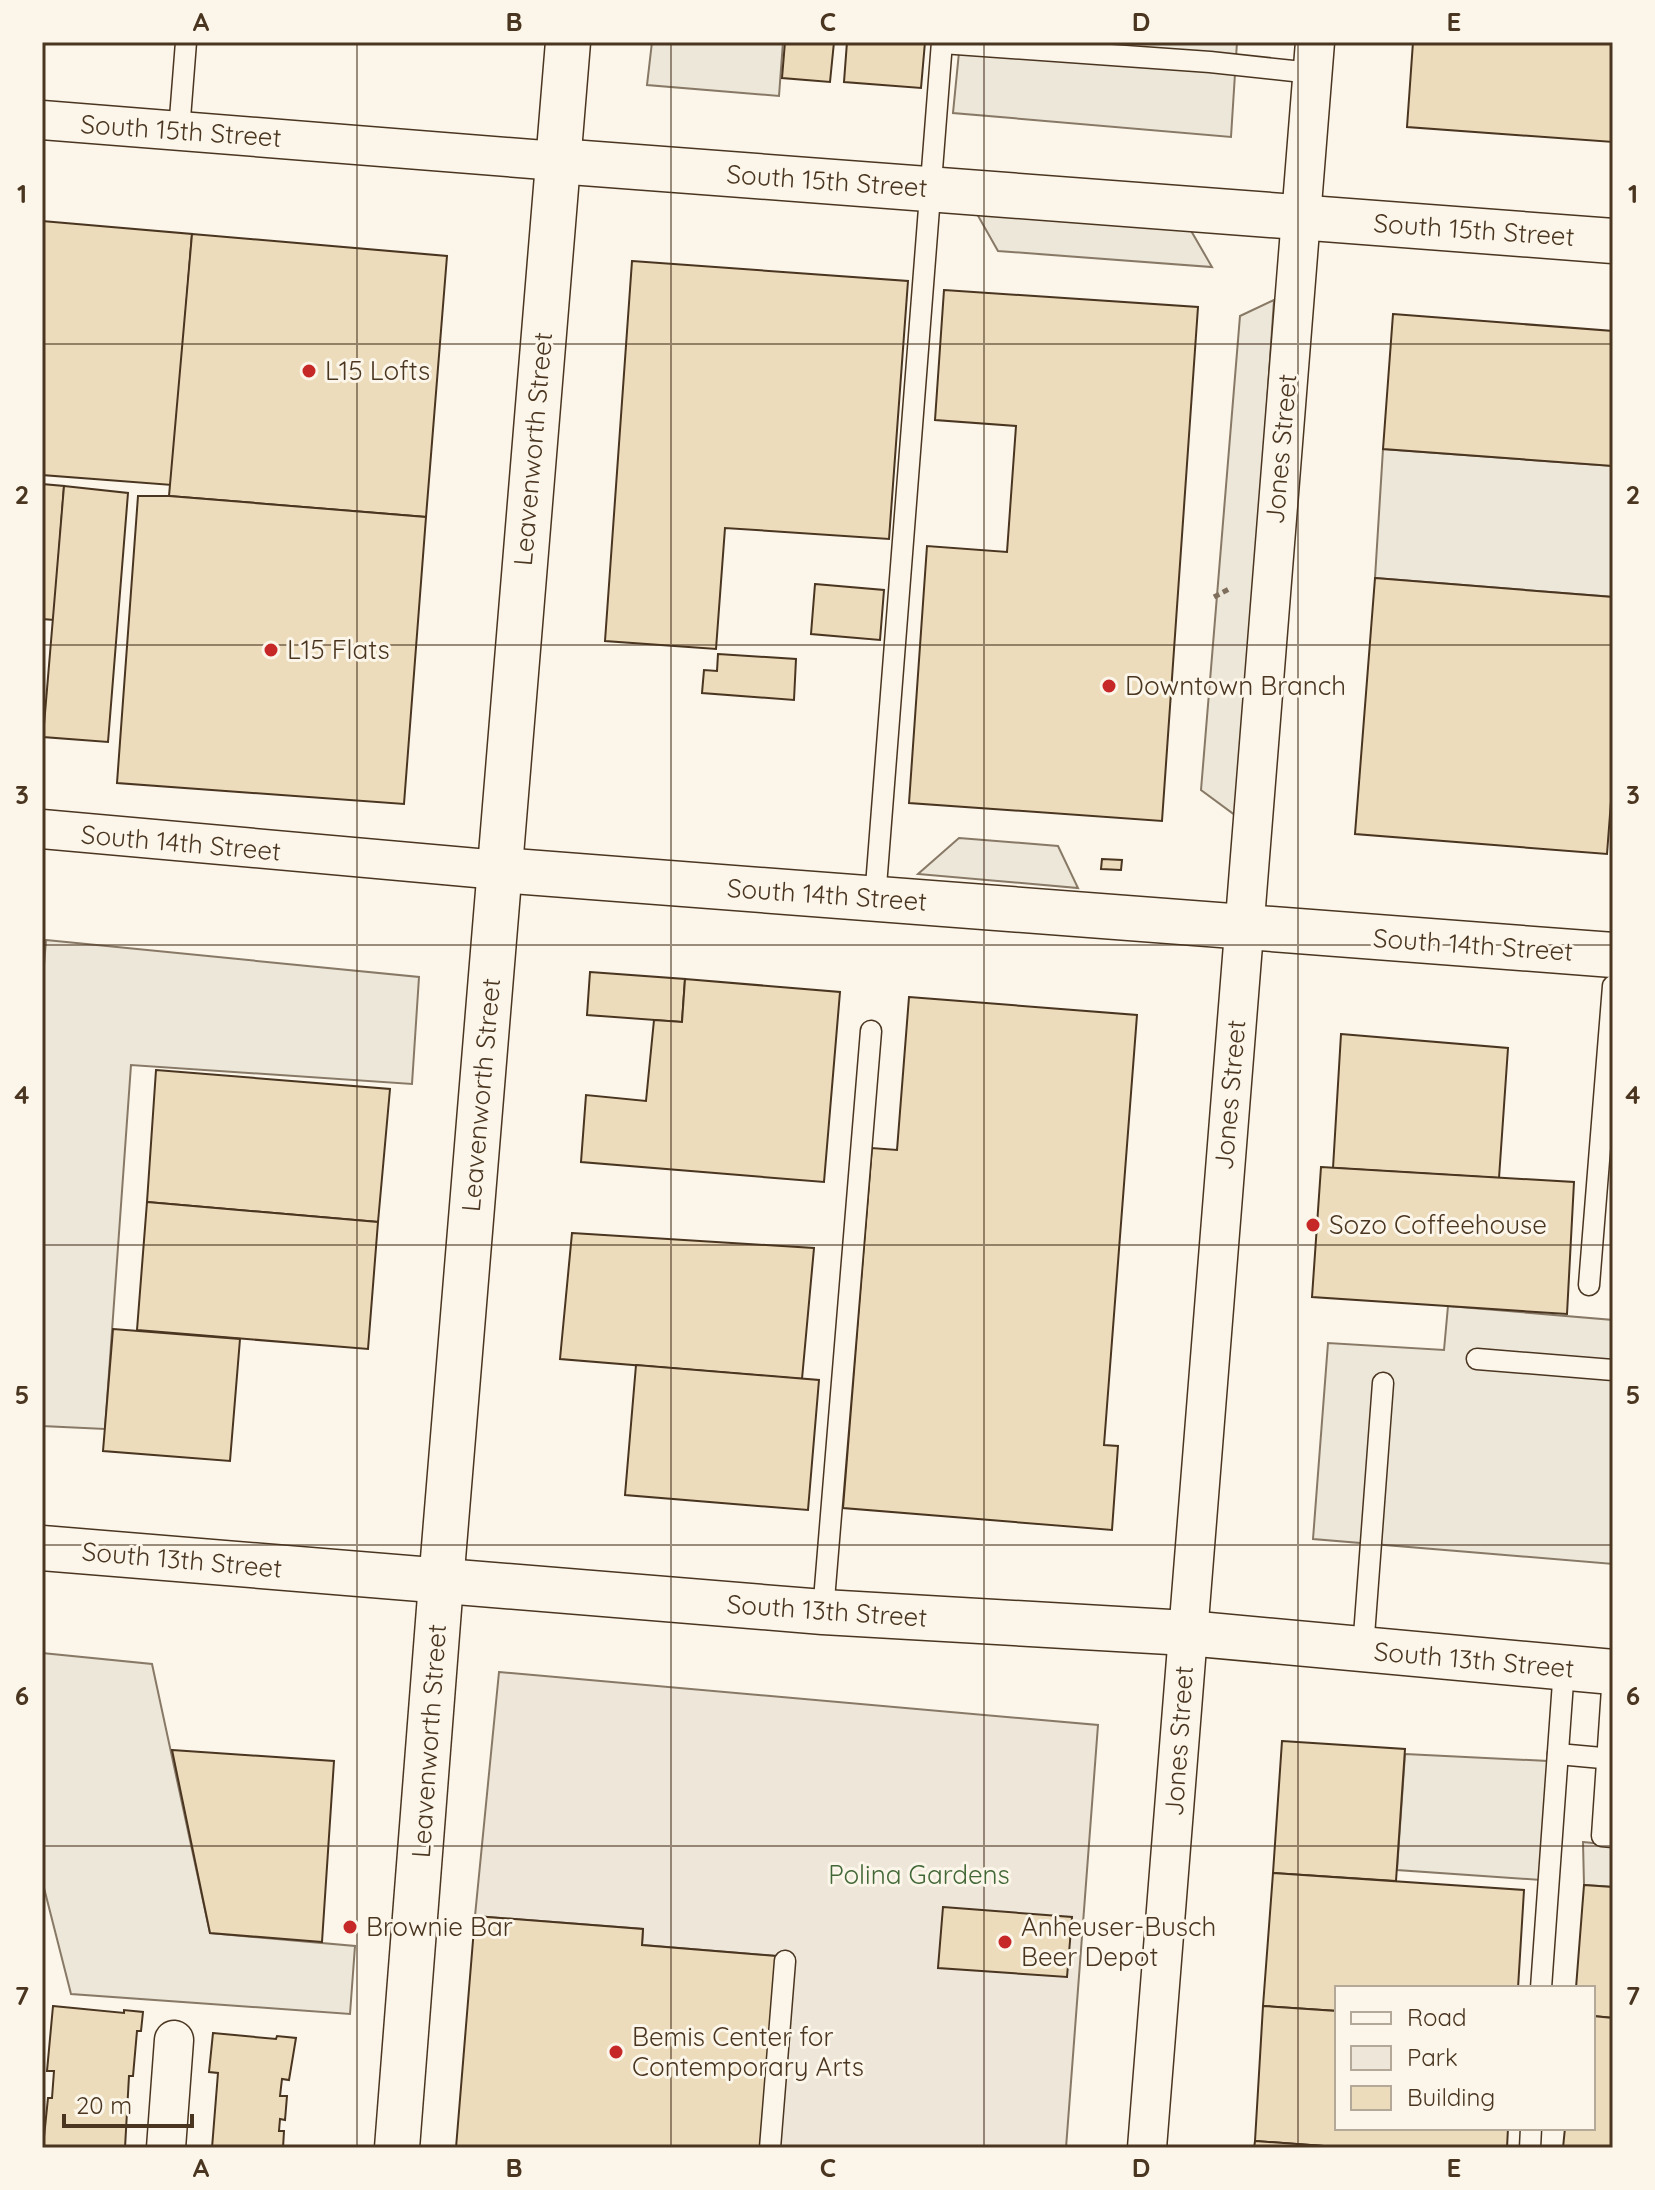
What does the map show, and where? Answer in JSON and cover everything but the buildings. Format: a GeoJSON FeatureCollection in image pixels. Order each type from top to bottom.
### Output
{"type":"FeatureCollection","features":[{"type":"Feature","properties":{"kind":"main road","name":"Leavenworth Street"},"geometry":{"type":"LineString","coordinates":[[397,2148],[568,42]]}},
{"type":"Feature","properties":{"kind":"main road","name":"South 15th Street"},"geometry":{"type":"LineString","coordinates":[[557,161],[1613,241]]}},
{"type":"Feature","properties":{"kind":"main road","name":"South 14th Street"},"geometry":{"type":"LineString","coordinates":[[499,870],[1613,955]]}},
{"type":"Feature","properties":{"kind":"main road","name":"South 13th Street"},"geometry":{"type":"LineString","coordinates":[[42,1548],[823,1612],[1187,1633],[1613,1673]]}},
{"type":"Feature","properties":{"kind":"street","name":"Jones Street"},"geometry":{"type":"LineString","coordinates":[[1147,2148],[1314,58]]}},
{"type":"Feature","properties":{"kind":"street","name":"South 15th Street"},"geometry":{"type":"LineString","coordinates":[[42,120],[557,161]]}},
{"type":"Feature","properties":{"kind":"street","name":"South 14th Street"},"geometry":{"type":"LineString","coordinates":[[42,829],[499,870]]}},
{"type":"Feature","properties":{"kind":"street"},"geometry":{"type":"LineString","coordinates":[[166,2148],[174,2040]]}},
{"type":"Feature","properties":{"kind":"lane"},"geometry":{"type":"LineString","coordinates":[[179,131],[186,42]]}},
{"type":"Feature","properties":{"kind":"lane"},"geometry":{"type":"LineString","coordinates":[[875,899],[942,43],[1210,62],[1314,58]]}},
{"type":"Feature","properties":{"kind":"lane"},"geometry":{"type":"LineString","coordinates":[[1589,1285],[1613,986]]}},
{"type":"Feature","properties":{"kind":"lane"},"geometry":{"type":"LineString","coordinates":[[823,1612],[871,1031]]}},
{"type":"Feature","properties":{"kind":"lane"},"geometry":{"type":"LineString","coordinates":[[1477,1359],[1613,1370]]}},
{"type":"Feature","properties":{"kind":"lane"},"geometry":{"type":"LineString","coordinates":[[1363,1649],[1383,1383]]}},
{"type":"Feature","properties":{"kind":"lane"},"geometry":{"type":"LineString","coordinates":[[1541,1986],[1564,1668]]}},
{"type":"Feature","properties":{"kind":"lane"},"geometry":{"type":"LineString","coordinates":[[1613,1673],[1610,1758],[1602,1836],[1613,1837]]}},
{"type":"Feature","properties":{"kind":"lane"},"geometry":{"type":"LineString","coordinates":[[1558,1754],[1610,1758]]}},
{"type":"Feature","properties":{"kind":"lane"},"geometry":{"type":"LineString","coordinates":[[770,2148],[785,1961]]}},
{"type":"Feature","properties":{"kind":"green space","name":"Polina Gardens"},"geometry":{"type":"Polygon","coordinates":[[[499,1672],[1098,1725],[1066,2148],[760,2148],[775,1956],[642,1945],[643,1929],[475,1916],[499,1672]]]}},
{"type":"Feature","properties":{"kind":"shaded area"},"geometry":{"type":"Polygon","coordinates":[[[652,42],[783,42],[779,96],[647,85],[652,42]]]}},
{"type":"Feature","properties":{"kind":"shaded area"},"geometry":{"type":"Polygon","coordinates":[[[960,42],[1237,42],[1231,137],[953,113],[960,42]]]}},
{"type":"Feature","properties":{"kind":"shaded area"},"geometry":{"type":"Polygon","coordinates":[[[977,214],[1190,229],[1212,267],[998,251],[977,214]]]}},
{"type":"Feature","properties":{"kind":"shaded area"},"geometry":{"type":"Polygon","coordinates":[[[1274,300],[1239,818],[1201,790],[1240,316],[1274,300]]]}},
{"type":"Feature","properties":{"kind":"shaded area"},"geometry":{"type":"Polygon","coordinates":[[[1383,449],[1613,466],[1613,597],[1375,578],[1383,449]]]}},
{"type":"Feature","properties":{"kind":"shaded area"},"geometry":{"type":"Polygon","coordinates":[[[959,838],[1058,846],[1078,888],[918,874],[959,838]]]}},
{"type":"Feature","properties":{"kind":"shaded area"},"geometry":{"type":"Polygon","coordinates":[[[46,940],[419,977],[412,1084],[131,1065],[105,1429],[42,1426],[42,991],[46,940]]]}},
{"type":"Feature","properties":{"kind":"shaded area"},"geometry":{"type":"Polygon","coordinates":[[[1448,1306],[1613,1320],[1613,1564],[1313,1539],[1328,1343],[1444,1350],[1448,1306]]]}},
{"type":"Feature","properties":{"kind":"shaded area"},"geometry":{"type":"Polygon","coordinates":[[[42,1653],[152,1664],[210,1933],[355,1946],[350,2014],[71,1994],[42,1880],[42,1653]]]}},
{"type":"Feature","properties":{"kind":"shaded area"},"geometry":{"type":"Polygon","coordinates":[[[1405,1754],[1548,1761],[1541,1880],[1397,1870],[1405,1754]]]}},
{"type":"Feature","properties":{"kind":"shaded area"},"geometry":{"type":"Polygon","coordinates":[[[1583,1842],[1613,1845],[1613,1887],[1584,1885],[1583,1842]]]}},
{"type":"Feature","properties":{"kind":"place","name":"L15 Lofts"},"geometry":{"type":"Point","coordinates":[309,371]}},
{"type":"Feature","properties":{"kind":"place","name":"L15 Flats"},"geometry":{"type":"Point","coordinates":[271,650]}},
{"type":"Feature","properties":{"kind":"place","name":"Downtown Branch"},"geometry":{"type":"Point","coordinates":[1109,686]}},
{"type":"Feature","properties":{"kind":"place","name":"Sozo Coffeehouse"},"geometry":{"type":"Point","coordinates":[1313,1225]}},
{"type":"Feature","properties":{"kind":"place","name":"Brownie Bar"},"geometry":{"type":"Point","coordinates":[350,1927]}},
{"type":"Feature","properties":{"kind":"place","name":"Anheuser-Busch Beer Depot"},"geometry":{"type":"Point","coordinates":[1005,1942]}},
{"type":"Feature","properties":{"kind":"place","name":"Bemis Center for Contemporary Arts"},"geometry":{"type":"Point","coordinates":[616,2052]}}]}
